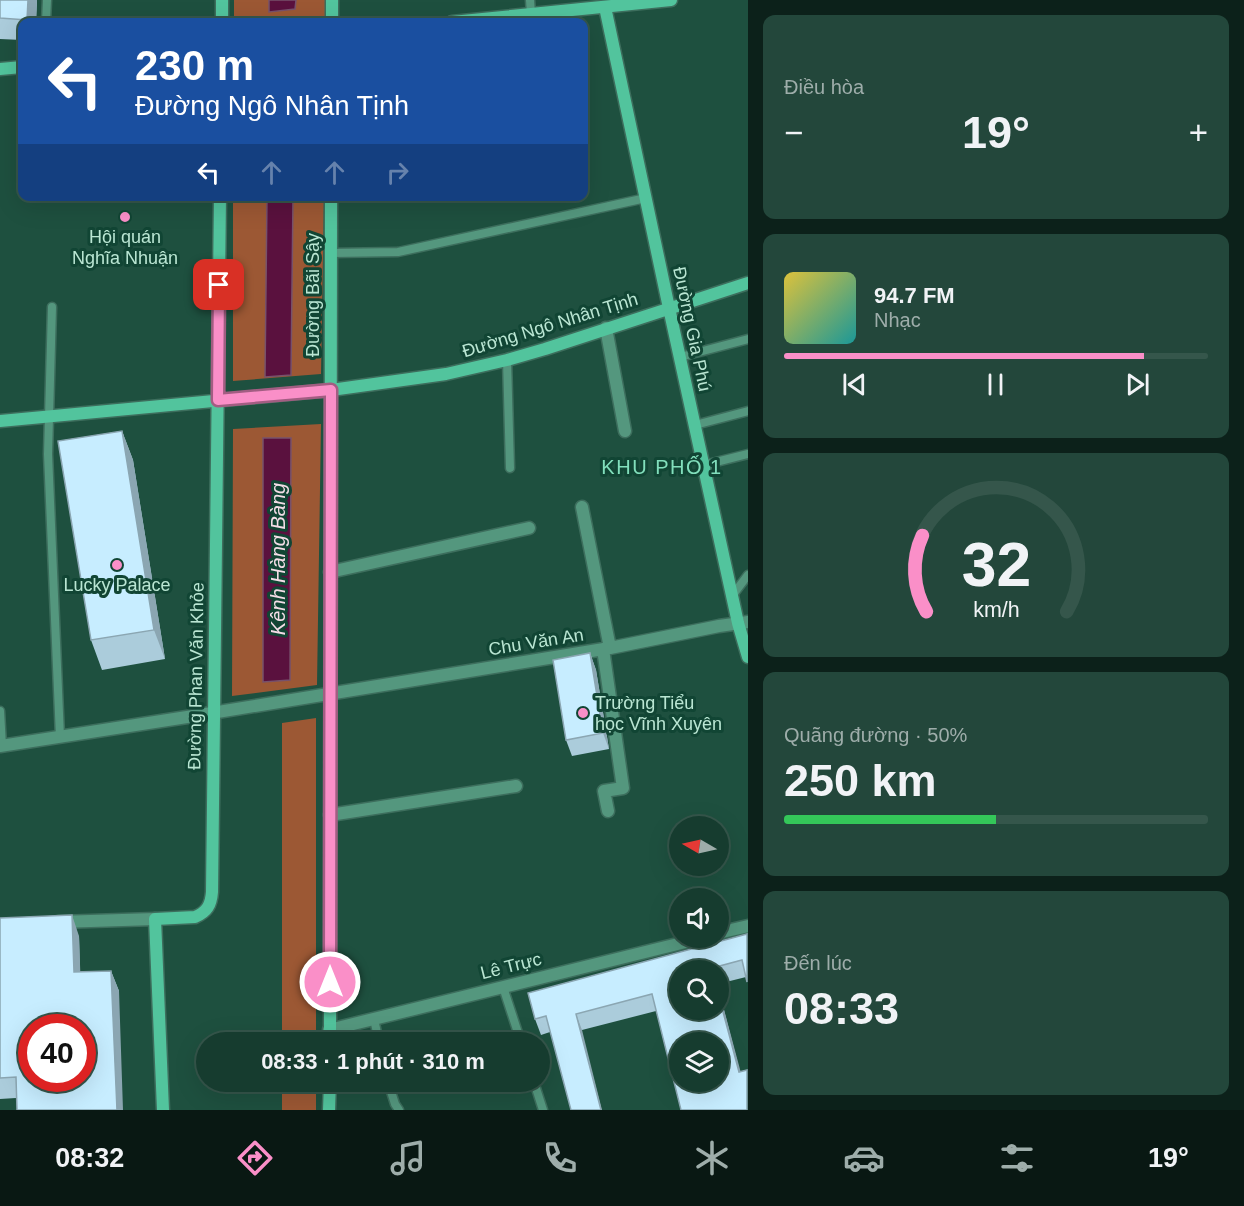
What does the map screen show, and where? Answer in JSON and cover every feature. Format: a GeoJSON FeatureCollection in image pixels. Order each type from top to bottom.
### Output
{"type":"FeatureCollection","features":[{"type":"Feature","properties":{"kind":"street"},"geometry":{"type":"LineString","coordinates":[[222,0],[222,18]]}},
{"type":"Feature","properties":{"kind":"street"},"geometry":{"type":"LineString","coordinates":[[332,0],[332,18]]}},
{"type":"Feature","properties":{"kind":"street"},"geometry":{"type":"LineString","coordinates":[[513,18],[585,4],[605,7],[662,0]]}},
{"type":"Feature","properties":{"kind":"street","name":"Đường Gia Phú"},"geometry":{"type":"LineString","coordinates":[[605,7],[732,596],[743,623],[747,657]]}},
{"type":"Feature","properties":{"kind":"street"},"geometry":{"type":"LineString","coordinates":[[0,69],[18,67]]}},
{"type":"Feature","properties":{"kind":"street","name":"Đường Phan Văn Khỏe"},"geometry":{"type":"LineString","coordinates":[[155,919],[195,917],[205,912],[211,900],[220,201]]}},
{"type":"Feature","properties":{"kind":"street","name":"Đường Bãi Sậy"},"geometry":{"type":"LineString","coordinates":[[330,1032],[331,201]]}},
{"type":"Feature","properties":{"kind":"street","name":"Đường Ngô Nhân Tịnh"},"geometry":{"type":"LineString","coordinates":[[0,421],[331,390],[435,376],[546,349],[747,283]]}},
{"type":"Feature","properties":{"kind":"street"},"geometry":{"type":"LineString","coordinates":[[606,328],[625,431]]}},
{"type":"Feature","properties":{"kind":"street"},"geometry":{"type":"LineString","coordinates":[[582,507],[607,649],[623,788],[604,791],[608,811]]}},
{"type":"Feature","properties":{"kind":"street"},"geometry":{"type":"LineString","coordinates":[[330,572],[529,528]]}},
{"type":"Feature","properties":{"kind":"street","name":"Chu Văn An"},"geometry":{"type":"LineString","coordinates":[[1,746],[607,649],[743,623]]}},
{"type":"Feature","properties":{"kind":"street"},"geometry":{"type":"LineString","coordinates":[[330,816],[516,786]]}},
{"type":"Feature","properties":{"kind":"street"},"geometry":{"type":"LineString","coordinates":[[50,922],[155,919],[163,1110]]}},
{"type":"Feature","properties":{"kind":"street"},"geometry":{"type":"LineString","coordinates":[[729,930],[747,926]]}},
{"type":"Feature","properties":{"kind":"street","name":"Lê Trực"},"geometry":{"type":"LineString","coordinates":[[340,1032],[374,1019],[669,946]]}},
{"type":"Feature","properties":{"kind":"street"},"geometry":{"type":"LineString","coordinates":[[329,1110],[330,1092]]}},
{"type":"Feature","properties":{"kind":"lane"},"geometry":{"type":"LineString","coordinates":[[46,18],[47,0]]}},
{"type":"Feature","properties":{"kind":"lane"},"geometry":{"type":"LineString","coordinates":[[530,0],[531,14]]}},
{"type":"Feature","properties":{"kind":"lane"},"geometry":{"type":"LineString","coordinates":[[331,253],[398,252],[646,198]]}},
{"type":"Feature","properties":{"kind":"lane"},"geometry":{"type":"LineString","coordinates":[[52,307],[48,454],[60,737]]}},
{"type":"Feature","properties":{"kind":"lane"},"geometry":{"type":"LineString","coordinates":[[680,357],[747,339]]}},
{"type":"Feature","properties":{"kind":"lane"},"geometry":{"type":"LineString","coordinates":[[507,360],[510,468]]}},
{"type":"Feature","properties":{"kind":"lane"},"geometry":{"type":"LineString","coordinates":[[695,425],[747,411]]}},
{"type":"Feature","properties":{"kind":"lane"},"geometry":{"type":"LineString","coordinates":[[704,465],[747,454]]}},
{"type":"Feature","properties":{"kind":"lane"},"geometry":{"type":"LineString","coordinates":[[732,596],[747,575]]}},
{"type":"Feature","properties":{"kind":"lane"},"geometry":{"type":"LineString","coordinates":[[0,711],[1,746]]}},
{"type":"Feature","properties":{"kind":"lane"},"geometry":{"type":"LineString","coordinates":[[503,987],[518,1032]]}},
{"type":"Feature","properties":{"kind":"lane"},"geometry":{"type":"LineString","coordinates":[[374,1019],[377,1032]]}},
{"type":"Feature","properties":{"kind":"lane"},"geometry":{"type":"LineString","coordinates":[[391,1092],[399,1110]]}},
{"type":"Feature","properties":{"kind":"lane"},"geometry":{"type":"LineString","coordinates":[[537,1092],[543,1110]]}},
{"type":"Feature","properties":{"kind":"shaded area"},"geometry":{"type":"Polygon","coordinates":[[[234,0],[327,0],[327,18],[234,18],[234,0]]]}},
{"type":"Feature","properties":{"kind":"shaded area"},"geometry":{"type":"Polygon","coordinates":[[[233,201],[324,201],[321,374],[233,381],[233,201]]]}},
{"type":"Feature","properties":{"kind":"shaded area"},"geometry":{"type":"Polygon","coordinates":[[[321,424],[317,685],[232,696],[233,429],[321,424]]]}},
{"type":"Feature","properties":{"kind":"shaded area"},"geometry":{"type":"Polygon","coordinates":[[[316,718],[316,1032],[282,1032],[282,723],[316,718]]]}},
{"type":"Feature","properties":{"kind":"shaded area"},"geometry":{"type":"Polygon","coordinates":[[[282,1092],[316,1092],[316,1110],[282,1110],[282,1092]]]}},
{"type":"Feature","properties":{"kind":"water"},"geometry":{"type":"Polygon","coordinates":[[[269,0],[296,0],[295,9],[269,12],[269,0]]]}},
{"type":"Feature","properties":{"kind":"water"},"geometry":{"type":"Polygon","coordinates":[[[267,201],[293,201],[291,375],[265,377],[267,201]]]}},
{"type":"Feature","properties":{"kind":"water","name":"Kênh Hàng Bàng"},"geometry":{"type":"Polygon","coordinates":[[[263,438],[291,438],[290,680],[263,682],[263,438]]]}},
{"type":"Feature","properties":{"kind":"building"},"geometry":{"type":"Polygon","coordinates":[[[0,0],[28,0],[27,18],[0,18],[0,0]]]}},
{"type":"Feature","properties":{"kind":"building","name":"Lucky Palace"},"geometry":{"type":"Polygon","coordinates":[[[122,431],[154,630],[91,640],[58,441],[122,431]]]}},
{"type":"Feature","properties":{"kind":"building"},"geometry":{"type":"Polygon","coordinates":[[[590,653],[603,733],[566,740],[553,660],[590,653]]]}},
{"type":"Feature","properties":{"kind":"building"},"geometry":{"type":"Polygon","coordinates":[[[72,915],[74,972],[111,971],[117,1110],[17,1110],[16,1077],[0,1078],[0,918],[72,915]]]}},
{"type":"Feature","properties":{"kind":"building"},"geometry":{"type":"Polygon","coordinates":[[[747,934],[747,982],[742,960],[729,963],[729,960],[669,960],[669,1020],[725,1020],[728,1032],[669,1032],[669,1062],[652,994],[576,1014],[601,1110],[571,1110],[546,1016],[535,1019],[528,993],[695,948],[729,948],[729,939],[747,934]]]}},
{"type":"Feature","properties":{"kind":"building"},"geometry":{"type":"Polygon","coordinates":[[[729,1034],[739,1072],[747,1070],[747,1110],[681,1110],[676,1092],[729,1092],[729,1034]]]}},
{"type":"Feature","properties":{"kind":"place","name":"Hội quán Nghĩa Nhuận"},"geometry":{"type":"Point","coordinates":[125,217]}},
{"type":"Feature","properties":{"kind":"place","name":"Lucky Palace"},"geometry":{"type":"Point","coordinates":[117,565]}},
{"type":"Feature","properties":{"kind":"place","name":"Trường Tiểu học Vĩnh Xuyên"},"geometry":{"type":"Point","coordinates":[583,713]}},
{"type":"Feature","properties":{"kind":"district","name":"KHU PHỐ 1"},"geometry":{"type":"Point","coordinates":[662,467]}},
{"type":"Feature","properties":{"kind":"route"},"geometry":{"type":"LineString","coordinates":[[219,285],[218,400],[331,390],[330,982]]}}]}
